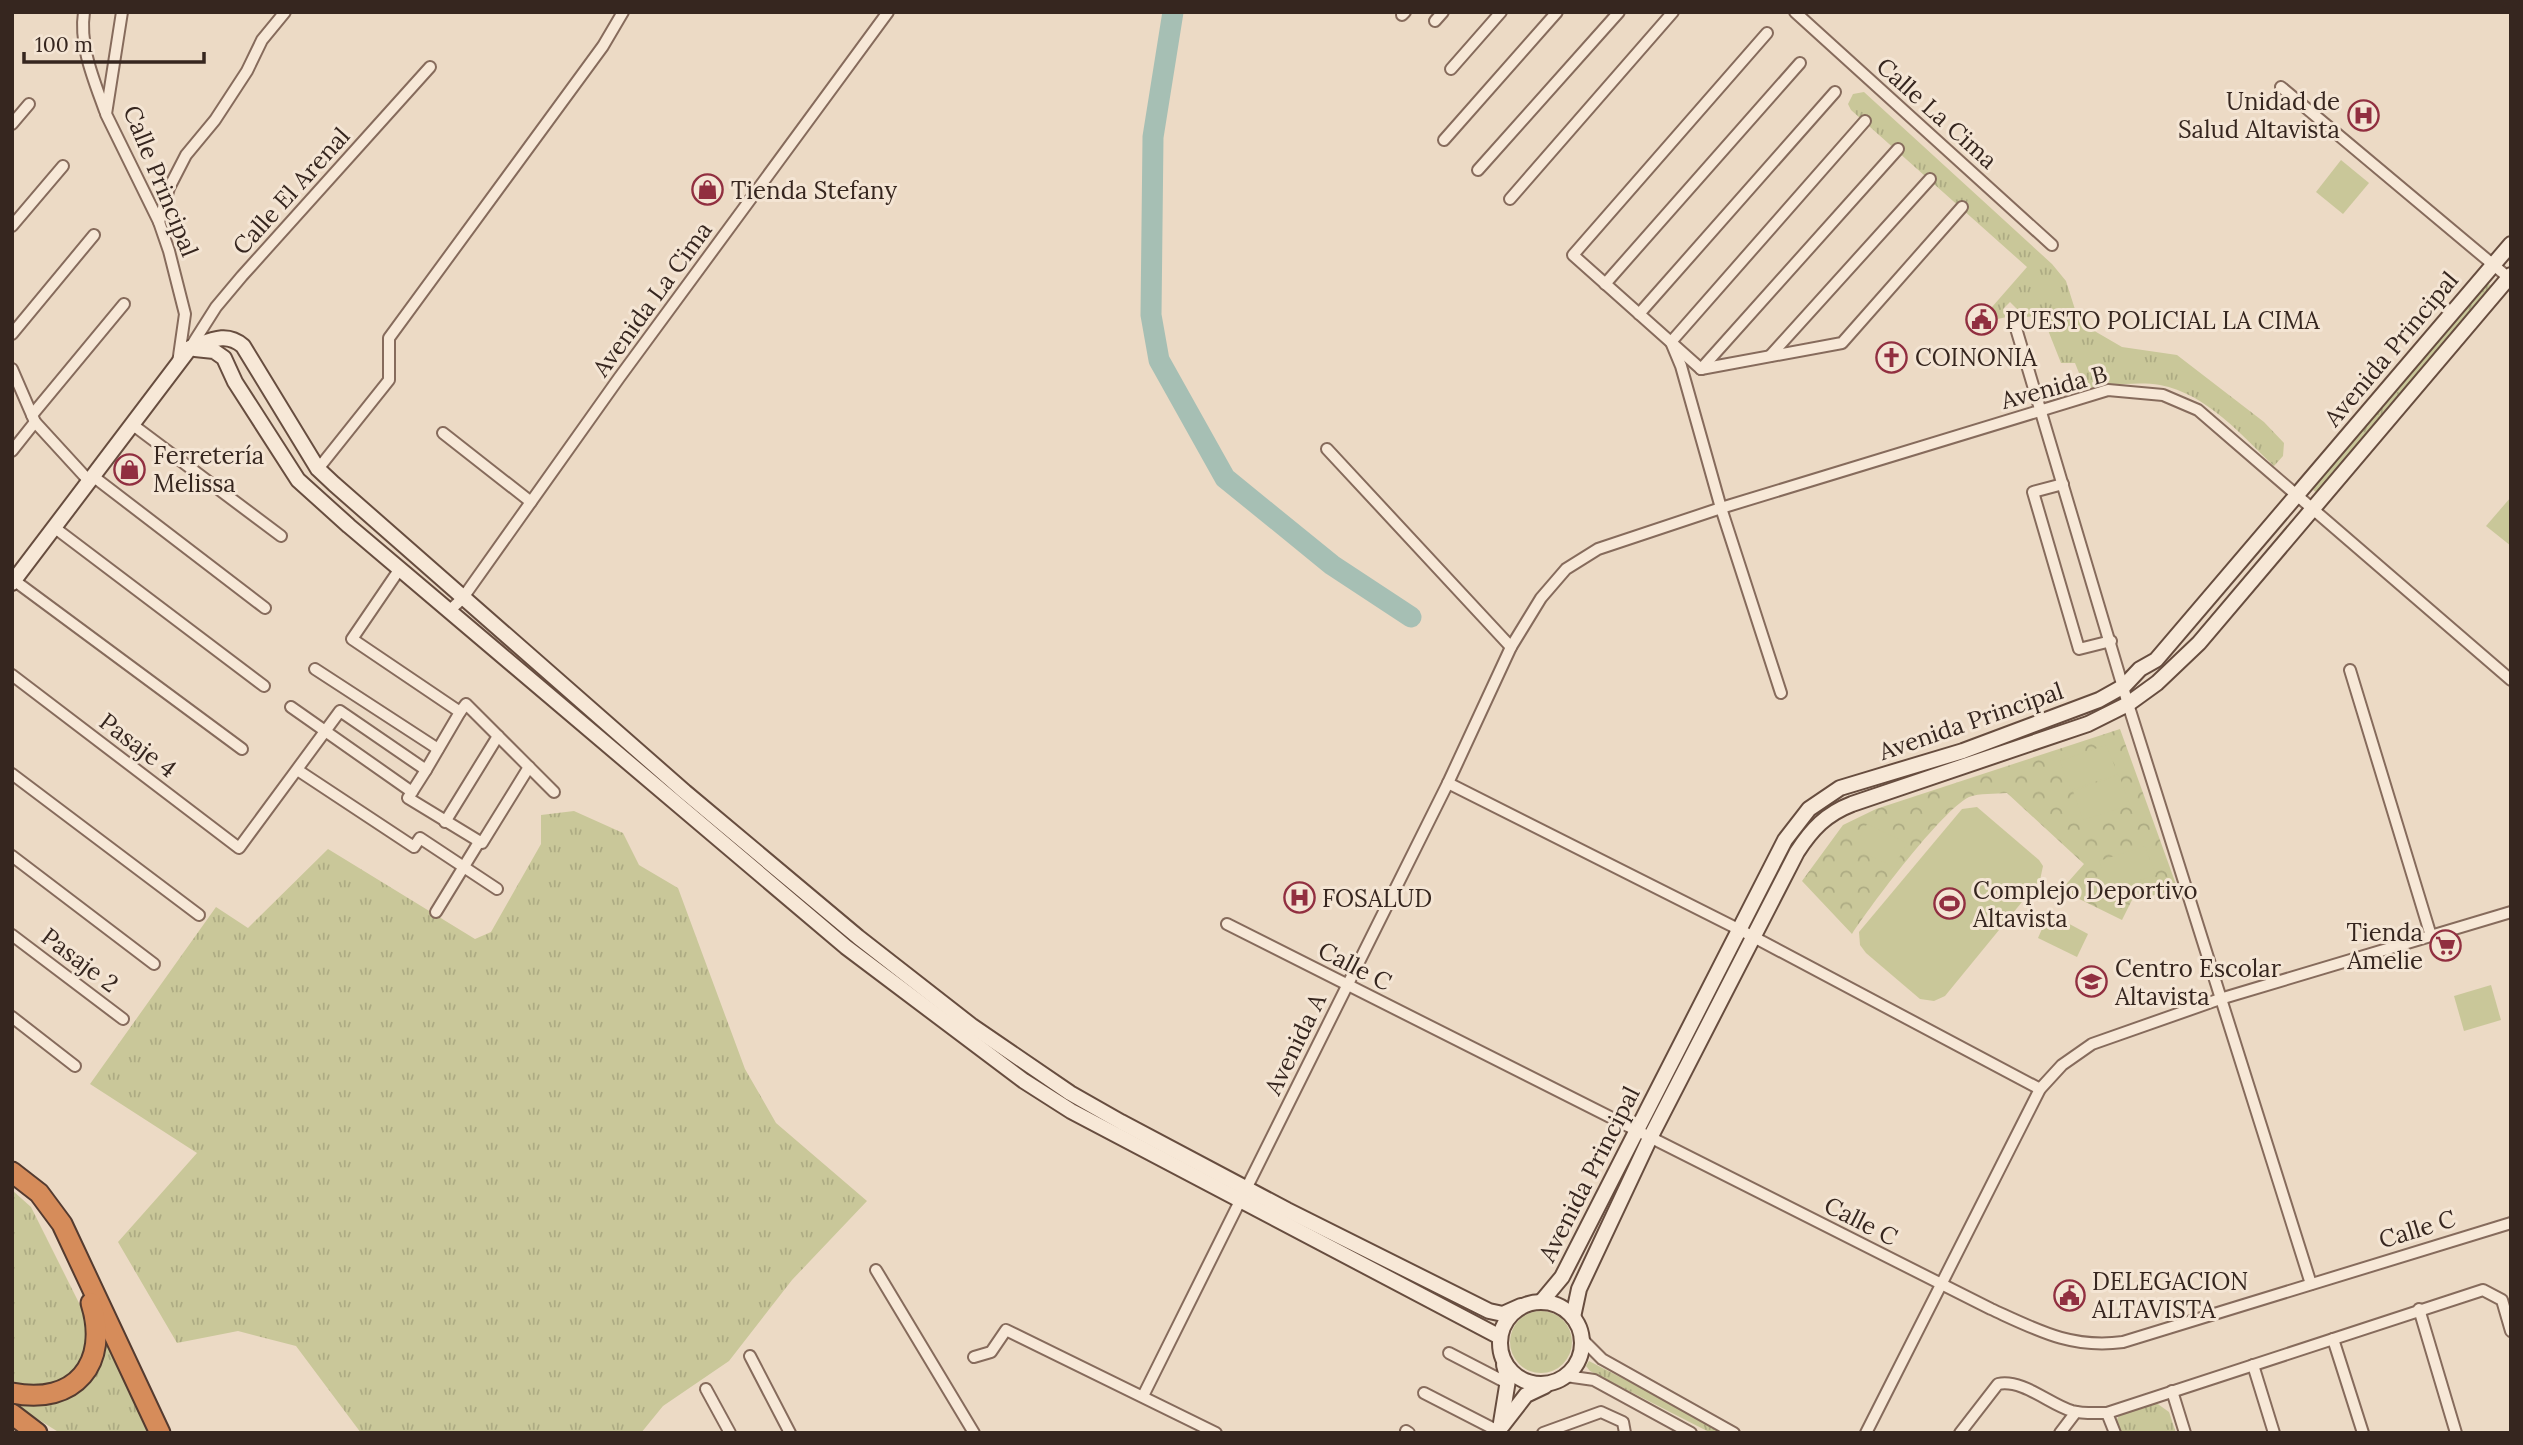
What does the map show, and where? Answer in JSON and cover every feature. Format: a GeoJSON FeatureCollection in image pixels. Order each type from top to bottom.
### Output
{"type":"FeatureCollection","features":[{"type":"Feature","properties":{"kind":"highway"},"geometry":{"type":"LineString","coordinates":[[12,1172],[39,1193],[62,1224],[160,1433]]}},
{"type":"Feature","properties":{"kind":"highway"},"geometry":{"type":"LineString","coordinates":[[12,1181],[39,1205],[66,1249],[92,1304],[97,1338],[90,1365],[75,1383],[53,1394],[12,1393]]}},
{"type":"Feature","properties":{"kind":"highway"},"geometry":{"type":"LineString","coordinates":[[12,1414],[37,1433]]}},
{"type":"Feature","properties":{"kind":"main road","name":"Avenida Principal"},"geometry":{"type":"LineString","coordinates":[[1542,1301],[1562,1277],[1785,840],[1809,809],[1840,788],[1963,751],[2099,700],[2124,686],[2170,645],[2511,244]]}},
{"type":"Feature","properties":{"kind":"main road","name":"Avenida Principal"},"geometry":{"type":"LineString","coordinates":[[1573,1317],[1579,1289],[1650,1138],[1810,831],[1836,810],[2088,724],[2128,704],[2157,683],[2199,643],[2510,277]]}},
{"type":"Feature","properties":{"kind":"main road"},"geometry":{"type":"LineString","coordinates":[[13,582],[190,348],[219,337],[233,338],[243,346],[318,470],[685,792],[858,937],[972,1026],[1070,1093],[1500,1336]]}},
{"type":"Feature","properties":{"kind":"main road"},"geometry":{"type":"LineString","coordinates":[[190,348],[214,351],[224,358],[236,382],[298,480],[399,570],[450,610],[836,938],[968,1041],[1071,1111],[1489,1311],[1503,1314],[1542,1301],[1554,1303],[1573,1317],[1582,1339],[1578,1361],[1566,1376],[1526,1395],[1498,1431]]}},
{"type":"Feature","properties":{"kind":"main road"},"geometry":{"type":"LineString","coordinates":[[1498,1431],[1507,1384],[1500,1336],[1507,1319],[1521,1306]]}},
{"type":"Feature","properties":{"kind":"main road"},"geometry":{"type":"LineString","coordinates":[[1502,1357],[1507,1366],[1522,1380],[1549,1384]]}},
{"type":"Feature","properties":{"kind":"street"},"geometry":{"type":"LineString","coordinates":[[84,12],[82,25],[89,65],[106,114]]}},
{"type":"Feature","properties":{"kind":"street","name":"Calle Principal"},"geometry":{"type":"LineString","coordinates":[[122,12],[106,114],[159,222],[185,314],[178,365]]}},
{"type":"Feature","properties":{"kind":"street"},"geometry":{"type":"LineString","coordinates":[[159,222],[169,188],[186,155],[215,120],[247,71],[262,40],[285,12]]}},
{"type":"Feature","properties":{"kind":"street"},"geometry":{"type":"LineString","coordinates":[[318,470],[388,380],[389,338],[603,46],[623,12]]}},
{"type":"Feature","properties":{"kind":"street","name":"Avenida La Cima"},"geometry":{"type":"LineString","coordinates":[[450,610],[462,599],[888,12]]}},
{"type":"Feature","properties":{"kind":"street"},"geometry":{"type":"LineString","coordinates":[[1435,21],[1443,12]]}},
{"type":"Feature","properties":{"kind":"street"},"geometry":{"type":"LineString","coordinates":[[1451,69],[1502,12]]}},
{"type":"Feature","properties":{"kind":"street"},"geometry":{"type":"LineString","coordinates":[[1444,140],[1557,12]]}},
{"type":"Feature","properties":{"kind":"street"},"geometry":{"type":"LineString","coordinates":[[1478,170],[1619,12]]}},
{"type":"Feature","properties":{"kind":"street"},"geometry":{"type":"LineString","coordinates":[[1510,199],[1673,12]]}},
{"type":"Feature","properties":{"kind":"street","name":"Calle La Cima"},"geometry":{"type":"LineString","coordinates":[[1795,12],[2052,245]]}},
{"type":"Feature","properties":{"kind":"street"},"geometry":{"type":"LineString","coordinates":[[1701,369],[1573,256],[1767,33]]}},
{"type":"Feature","properties":{"kind":"street"},"geometry":{"type":"LineString","coordinates":[[1605,284],[1800,63]]}},
{"type":"Feature","properties":{"kind":"street","name":"Calle El Arenal"},"geometry":{"type":"LineString","coordinates":[[190,348],[216,307],[242,276],[430,67]]}},
{"type":"Feature","properties":{"kind":"street"},"geometry":{"type":"LineString","coordinates":[[2281,87],[2510,277]]}},
{"type":"Feature","properties":{"kind":"street"},"geometry":{"type":"LineString","coordinates":[[1639,314],[1835,92]]}},
{"type":"Feature","properties":{"kind":"street"},"geometry":{"type":"LineString","coordinates":[[12,124],[29,104]]}},
{"type":"Feature","properties":{"kind":"street"},"geometry":{"type":"LineString","coordinates":[[1671,342],[1865,121]]}},
{"type":"Feature","properties":{"kind":"street"},"geometry":{"type":"LineString","coordinates":[[1701,369],[1898,149]]}},
{"type":"Feature","properties":{"kind":"street"},"geometry":{"type":"LineString","coordinates":[[12,226],[63,166]]}},
{"type":"Feature","properties":{"kind":"street"},"geometry":{"type":"LineString","coordinates":[[1770,356],[1930,179]]}},
{"type":"Feature","properties":{"kind":"street"},"geometry":{"type":"LineString","coordinates":[[1701,369],[1842,343],[1962,207]]}},
{"type":"Feature","properties":{"kind":"street"},"geometry":{"type":"LineString","coordinates":[[12,334],[94,236]]}},
{"type":"Feature","properties":{"kind":"street"},"geometry":{"type":"LineString","coordinates":[[12,451],[124,304]]}},
{"type":"Feature","properties":{"kind":"street"},"geometry":{"type":"LineString","coordinates":[[2015,325],[2128,704],[2311,1284]]}},
{"type":"Feature","properties":{"kind":"street"},"geometry":{"type":"LineString","coordinates":[[1671,342],[1679,360],[1721,508],[1781,693]]}},
{"type":"Feature","properties":{"kind":"street"},"geometry":{"type":"LineString","coordinates":[[12,369],[34,419],[92,479],[265,608]]}},
{"type":"Feature","properties":{"kind":"street","name":"Avenida B"},"geometry":{"type":"LineString","coordinates":[[1541,597],[1566,569],[1598,549],[1721,508],[2108,390],[2163,395],[2199,410],[2511,680]]}},
{"type":"Feature","properties":{"kind":"street"},"geometry":{"type":"LineString","coordinates":[[133,425],[281,536]]}},
{"type":"Feature","properties":{"kind":"street"},"geometry":{"type":"LineString","coordinates":[[443,433],[531,502]]}},
{"type":"Feature","properties":{"kind":"street"},"geometry":{"type":"LineString","coordinates":[[1326,449],[1511,647]]}},
{"type":"Feature","properties":{"kind":"street"},"geometry":{"type":"LineString","coordinates":[[2063,484],[2033,492],[2079,649],[2111,641]]}},
{"type":"Feature","properties":{"kind":"street"},"geometry":{"type":"LineString","coordinates":[[55,528],[264,686]]}},
{"type":"Feature","properties":{"kind":"street"},"geometry":{"type":"LineString","coordinates":[[399,570],[352,639],[460,712]]}},
{"type":"Feature","properties":{"kind":"street"},"geometry":{"type":"LineString","coordinates":[[13,582],[242,749]]}},
{"type":"Feature","properties":{"kind":"street","name":"Avenida A"},"geometry":{"type":"LineString","coordinates":[[1143,1396],[1448,783],[1511,647],[1541,597]]}},
{"type":"Feature","properties":{"kind":"street"},"geometry":{"type":"LineString","coordinates":[[315,669],[438,749]]}},
{"type":"Feature","properties":{"kind":"street"},"geometry":{"type":"LineString","coordinates":[[2350,670],[2431,936]]}},
{"type":"Feature","properties":{"kind":"street","name":"Pasaje 4"},"geometry":{"type":"LineString","coordinates":[[12,676],[239,848],[299,771]]}},
{"type":"Feature","properties":{"kind":"street"},"geometry":{"type":"LineString","coordinates":[[479,842],[408,798],[466,704],[554,792]]}},
{"type":"Feature","properties":{"kind":"street"},"geometry":{"type":"LineString","coordinates":[[291,707],[412,792]]}},
{"type":"Feature","properties":{"kind":"street"},"geometry":{"type":"LineString","coordinates":[[426,770],[340,711],[299,771],[414,847],[420,838],[497,889]]}},
{"type":"Feature","properties":{"kind":"street"},"geometry":{"type":"LineString","coordinates":[[445,822],[498,736]]}},
{"type":"Feature","properties":{"kind":"street"},"geometry":{"type":"LineString","coordinates":[[436,912],[529,767]]}},
{"type":"Feature","properties":{"kind":"street"},"geometry":{"type":"LineString","coordinates":[[12,774],[199,915]]}},
{"type":"Feature","properties":{"kind":"street"},"geometry":{"type":"LineString","coordinates":[[1448,783],[1754,937],[2040,1089]]}},
{"type":"Feature","properties":{"kind":"street"},"geometry":{"type":"LineString","coordinates":[[12,856],[154,964]]}},
{"type":"Feature","properties":{"kind":"street"},"geometry":{"type":"LineString","coordinates":[[1866,1433],[2040,1089],[2062,1065],[2092,1044],[2220,999],[2511,912]]}},
{"type":"Feature","properties":{"kind":"street","name":"Calle C"},"geometry":{"type":"LineString","coordinates":[[1227,924],[1941,1284],[2048,1335],[2082,1345],[2123,1342],[2511,1223]]}},
{"type":"Feature","properties":{"kind":"street","name":"Pasaje 2"},"geometry":{"type":"LineString","coordinates":[[12,935],[123,1019]]}},
{"type":"Feature","properties":{"kind":"street"},"geometry":{"type":"LineString","coordinates":[[12,1017],[75,1066]]}},
{"type":"Feature","properties":{"kind":"street"},"geometry":{"type":"LineString","coordinates":[[876,1270],[974,1433]]}},
{"type":"Feature","properties":{"kind":"street"},"geometry":{"type":"LineString","coordinates":[[1960,1433],[1998,1384],[2006,1382],[2076,1412],[2107,1413],[2483,1290],[2502,1300],[2511,1331]]}},
{"type":"Feature","properties":{"kind":"street"},"geometry":{"type":"LineString","coordinates":[[2419,1309],[2456,1433]]}},
{"type":"Feature","properties":{"kind":"street"},"geometry":{"type":"LineString","coordinates":[[974,1357],[991,1352],[1006,1330],[1216,1433]]}},
{"type":"Feature","properties":{"kind":"street"},"geometry":{"type":"LineString","coordinates":[[1582,1339],[1602,1359],[1734,1433]]}},
{"type":"Feature","properties":{"kind":"street"},"geometry":{"type":"LineString","coordinates":[[2333,1339],[2363,1433]]}},
{"type":"Feature","properties":{"kind":"street"},"geometry":{"type":"LineString","coordinates":[[1448,1353],[1507,1384]]}},
{"type":"Feature","properties":{"kind":"street"},"geometry":{"type":"LineString","coordinates":[[750,1356],[790,1433]]}},
{"type":"Feature","properties":{"kind":"street"},"geometry":{"type":"LineString","coordinates":[[2253,1365],[2274,1433]]}},
{"type":"Feature","properties":{"kind":"street"},"geometry":{"type":"LineString","coordinates":[[1566,1376],[1594,1380],[1691,1433]]}},
{"type":"Feature","properties":{"kind":"street"},"geometry":{"type":"LineString","coordinates":[[706,1389],[730,1433]]}},
{"type":"Feature","properties":{"kind":"street"},"geometry":{"type":"LineString","coordinates":[[2172,1391],[2185,1433]]}},
{"type":"Feature","properties":{"kind":"street"},"geometry":{"type":"LineString","coordinates":[[1424,1393],[1498,1431]]}},
{"type":"Feature","properties":{"kind":"street"},"geometry":{"type":"LineString","coordinates":[[1543,1433],[1601,1412],[1623,1422],[1625,1433]]}},
{"type":"Feature","properties":{"kind":"street"},"geometry":{"type":"LineString","coordinates":[[2060,1433],[2076,1412]]}},
{"type":"Feature","properties":{"kind":"street"},"geometry":{"type":"LineString","coordinates":[[2107,1413],[2115,1433]]}},
{"type":"Feature","properties":{"kind":"green space"},"geometry":{"type":"Polygon","coordinates":[[[1864,92],[2052,264],[2066,281],[2079,322],[2122,347],[2177,355],[2264,422],[2284,443],[2283,456],[2274,466],[2208,406],[2177,390],[2142,384],[2085,388],[2075,363],[2061,363],[2042,315],[2020,318],[2019,311],[2010,302],[2003,309],[2007,317],[1978,323],[2027,267],[1851,110],[1848,104],[1853,94],[1864,92]]]}},
{"type":"Feature","properties":{"kind":"green space"},"geometry":{"type":"Polygon","coordinates":[[[2341,160],[2369,183],[2343,214],[2316,192],[2341,160]]]}},
{"type":"Feature","properties":{"kind":"green space"},"geometry":{"type":"Polygon","coordinates":[[[2487,282],[2493,288],[2317,493],[2312,489],[2312,485],[2487,282]]]}},
{"type":"Feature","properties":{"kind":"green space"},"geometry":{"type":"Polygon","coordinates":[[[2511,497],[2511,546],[2486,526],[2511,497]]]}},
{"type":"Feature","properties":{"kind":"green space"},"geometry":{"type":"Polygon","coordinates":[[[2120,729],[2178,890],[2132,900],[2122,920],[2061,890],[2084,864],[2007,793],[1969,797],[1957,806],[1907,860],[1852,934],[1802,881],[1843,825],[1876,809],[2120,729]]]}},
{"type":"Feature","properties":{"kind":"green space"},"geometry":{"type":"Polygon","coordinates":[[[2106,745],[2118,774],[2071,790],[2060,761],[2106,745]]]}},
{"type":"Feature","properties":{"kind":"green space"},"geometry":{"type":"Polygon","coordinates":[[[2119,775],[2130,805],[2083,820],[2073,791],[2119,775]]]}},
{"type":"Feature","properties":{"kind":"green space","name":"Complejo Deportivo Altavista"},"geometry":{"type":"Polygon","coordinates":[[[1977,807],[2039,860],[2043,866],[2040,880],[1945,996],[1934,1001],[1920,999],[1866,953],[1860,945],[1859,932],[1962,809],[1977,807]]]}},
{"type":"Feature","properties":{"kind":"green space"},"geometry":{"type":"Polygon","coordinates":[[[574,811],[623,833],[639,865],[678,888],[745,1069],[776,1123],[867,1201],[792,1280],[729,1361],[663,1406],[641,1433],[361,1433],[296,1346],[238,1331],[177,1343],[118,1242],[197,1153],[90,1084],[216,907],[248,928],[328,849],[475,939],[491,932],[541,844],[541,815],[574,811]]]}},
{"type":"Feature","properties":{"kind":"green space"},"geometry":{"type":"Polygon","coordinates":[[[1867,824],[1907,843],[1894,867],[1853,848],[1867,824]]]}},
{"type":"Feature","properties":{"kind":"green space"},"geometry":{"type":"Polygon","coordinates":[[[2145,846],[2156,875],[2110,890],[2099,861],[2145,846]]]}},
{"type":"Feature","properties":{"kind":"green space"},"geometry":{"type":"Polygon","coordinates":[[[2049,913],[2088,934],[2077,957],[2038,938],[2049,913]]]}},
{"type":"Feature","properties":{"kind":"green space"},"geometry":{"type":"Polygon","coordinates":[[[2491,985],[2501,1020],[2464,1031],[2454,996],[2491,985]]]}},
{"type":"Feature","properties":{"kind":"green space"},"geometry":{"type":"Polygon","coordinates":[[[12,1190],[31,1207],[90,1325],[87,1350],[77,1366],[62,1380],[37,1389],[12,1381],[12,1190]]]}},
{"type":"Feature","properties":{"kind":"green space"},"geometry":{"type":"Polygon","coordinates":[[[1541,1311],[1563,1320],[1572,1342],[1563,1364],[1541,1373],[1519,1364],[1510,1342],[1519,1320],[1541,1311]]]}},
{"type":"Feature","properties":{"kind":"green space"},"geometry":{"type":"Polygon","coordinates":[[[107,1342],[152,1433],[60,1433],[12,1403],[26,1403],[101,1359],[107,1342]]]}},
{"type":"Feature","properties":{"kind":"green space"},"geometry":{"type":"Polygon","coordinates":[[[1589,1361],[1728,1433],[1711,1433],[1590,1371],[1586,1366],[1589,1361]]]}},
{"type":"Feature","properties":{"kind":"green space"},"geometry":{"type":"Polygon","coordinates":[[[2155,1402],[2169,1412],[2176,1433],[2119,1433],[2115,1423],[2120,1414],[2155,1402]]]}},
{"type":"Feature","properties":{"kind":"waterway"},"geometry":{"type":"LineString","coordinates":[[1173,12],[1153,137],[1151,315],[1159,360],[1225,478],[1332,565],[1411,617]]}},
{"type":"Feature","properties":{"kind":"place","name":"Unidad de Salud Altavista"},"geometry":{"type":"Point","coordinates":[2363,115]}},
{"type":"Feature","properties":{"kind":"place","name":"Tienda Stefany"},"geometry":{"type":"Point","coordinates":[708,190]}},
{"type":"Feature","properties":{"kind":"place","name":"PUESTO POLICIAL LA CIMA"},"geometry":{"type":"Point","coordinates":[1982,320]}},
{"type":"Feature","properties":{"kind":"place","name":"COINONIA"},"geometry":{"type":"Point","coordinates":[1892,357]}},
{"type":"Feature","properties":{"kind":"place","name":"Ferretería Melissa"},"geometry":{"type":"Point","coordinates":[130,469]}},
{"type":"Feature","properties":{"kind":"place","name":"FOSALUD"},"geometry":{"type":"Point","coordinates":[1299,898]}},
{"type":"Feature","properties":{"kind":"place","name":"Complejo Deportivo Altavista"},"geometry":{"type":"Point","coordinates":[1950,904]}},
{"type":"Feature","properties":{"kind":"place","name":"Tienda Amelie"},"geometry":{"type":"Point","coordinates":[2446,946]}},
{"type":"Feature","properties":{"kind":"place","name":"Centro Escolar Altavista"},"geometry":{"type":"Point","coordinates":[2092,982]}},
{"type":"Feature","properties":{"kind":"place","name":"DELEGACION ALTAVISTA"},"geometry":{"type":"Point","coordinates":[2069,1295]}}]}
